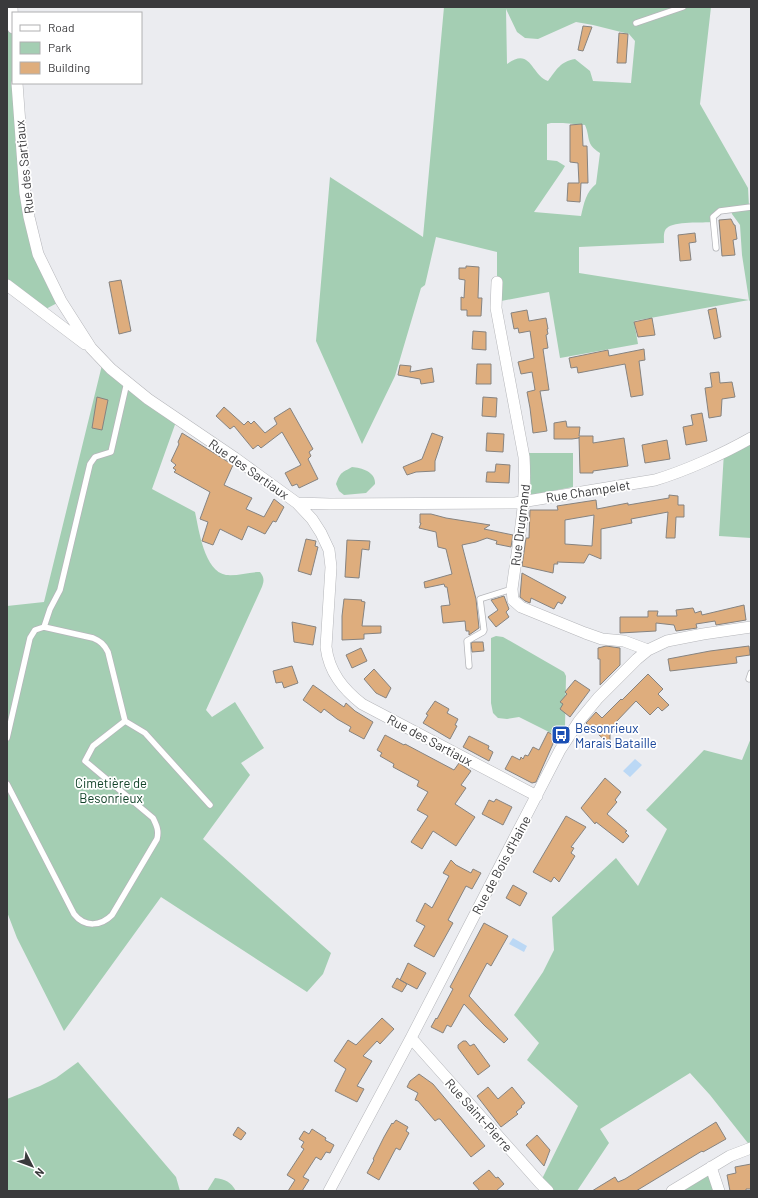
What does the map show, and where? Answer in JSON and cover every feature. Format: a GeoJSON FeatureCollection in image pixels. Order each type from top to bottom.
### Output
{"type":"FeatureCollection","features":[{"type":"Feature","properties":{"kind":"street","name":"Rue des Sartiaux"},"geometry":{"type":"LineString","coordinates":[[17,84],[24,193],[34,241],[61,301],[90,348],[148,399],[235,458],[297,503],[316,525],[329,550],[331,576],[326,647],[332,669],[344,688],[362,704],[537,796]]}},
{"type":"Feature","properties":{"kind":"street","name":"Rue Drugmand"},"geometry":{"type":"LineString","coordinates":[[497,282],[496,308],[524,457],[524,502],[512,588]]}},
{"type":"Feature","properties":{"kind":"street"},"geometry":{"type":"LineString","coordinates":[[7,286],[90,348]]}},
{"type":"Feature","properties":{"kind":"street","name":"Rue Champelet"},"geometry":{"type":"LineString","coordinates":[[297,503],[524,502],[655,480],[670,476],[751,438]]}},
{"type":"Feature","properties":{"kind":"street"},"geometry":{"type":"LineString","coordinates":[[512,588],[513,600],[521,607],[602,639],[624,641],[648,650]]}},
{"type":"Feature","properties":{"kind":"street","name":"Rue de Bois d'Haine"},"geometry":{"type":"LineString","coordinates":[[329,1191],[560,750],[579,721],[598,698],[648,650],[667,641],[751,627]]}},
{"type":"Feature","properties":{"kind":"street","name":"Rue Saint-Pierre"},"geometry":{"type":"LineString","coordinates":[[410,1038],[548,1191]]}},
{"type":"Feature","properties":{"kind":"street"},"geometry":{"type":"LineString","coordinates":[[672,1191],[730,1156],[751,1148]]}},
{"type":"Feature","properties":{"kind":"street"},"geometry":{"type":"LineString","coordinates":[[711,1167],[719,1191]]}},
{"type":"Feature","properties":{"kind":"lane"},"geometry":{"type":"LineString","coordinates":[[636,23],[683,7]]}},
{"type":"Feature","properties":{"kind":"lane"},"geometry":{"type":"LineString","coordinates":[[716,248],[713,217],[716,213],[720,211],[751,207]]}},
{"type":"Feature","properties":{"kind":"lane"},"geometry":{"type":"LineString","coordinates":[[44,627],[50,609],[60,590],[90,464],[95,457],[111,452],[127,382]]}},
{"type":"Feature","properties":{"kind":"lane"},"geometry":{"type":"LineString","coordinates":[[469,666],[467,641],[484,630],[480,599],[512,588]]}},
{"type":"Feature","properties":{"kind":"lane"},"geometry":{"type":"LineString","coordinates":[[7,738],[30,638],[35,630],[44,627],[93,638],[100,641],[108,652],[125,721],[145,733],[210,805]]}},
{"type":"Feature","properties":{"kind":"lane"},"geometry":{"type":"LineString","coordinates":[[7,784],[74,914],[80,921],[91,924],[107,920],[157,839],[158,833],[157,826],[153,818],[85,761],[93,746],[125,721]]}},
{"type":"Feature","properties":{"kind":"green space"},"geometry":{"type":"Polygon","coordinates":[[[7,7],[12,24],[12,84],[34,241],[61,301],[42,311],[7,285],[7,7]]]}},
{"type":"Feature","properties":{"kind":"green space"},"geometry":{"type":"Polygon","coordinates":[[[444,7],[711,7],[700,104],[748,188],[749,207],[751,207],[751,303],[749,300],[634,321],[638,344],[560,358],[549,292],[496,302],[497,252],[436,237],[425,285],[421,288],[395,376],[362,444],[316,341],[330,177],[423,237],[444,7]],[[506,9],[507,64],[515,59],[521,58],[526,60],[542,78],[548,81],[562,64],[575,59],[590,71],[593,81],[631,83],[635,41],[629,34],[576,22],[538,39],[525,38],[517,32],[506,9]],[[563,123],[547,124],[547,160],[557,161],[565,166],[534,212],[581,216],[584,202],[596,184],[600,153],[595,150],[590,143],[585,125],[563,123]],[[731,210],[720,211],[713,222],[682,223],[671,226],[665,231],[664,243],[579,247],[579,273],[749,300],[742,255],[740,225],[732,214],[731,210]]]}},
{"type":"Feature","properties":{"kind":"green space","name":"Cimetière de Besonrieux"},"geometry":{"type":"Polygon","coordinates":[[[103,361],[177,419],[152,489],[195,512],[204,549],[212,566],[219,572],[230,575],[260,572],[263,578],[261,589],[206,710],[212,717],[235,702],[264,748],[241,763],[250,775],[203,839],[331,953],[323,974],[307,992],[161,897],[64,1031],[17,938],[7,912],[7,606],[44,602],[103,361]]]}},
{"type":"Feature","properties":{"kind":"green space"},"geometry":{"type":"Polygon","coordinates":[[[751,438],[751,538],[719,536],[724,452],[751,438]]]}},
{"type":"Feature","properties":{"kind":"green space"},"geometry":{"type":"Polygon","coordinates":[[[529,453],[573,453],[573,487],[531,495],[529,453]]]}},
{"type":"Feature","properties":{"kind":"green space"},"geometry":{"type":"Polygon","coordinates":[[[352,467],[368,471],[373,476],[375,484],[366,493],[344,495],[339,491],[336,484],[339,477],[342,473],[352,467]]]}},
{"type":"Feature","properties":{"kind":"green space"},"geometry":{"type":"Polygon","coordinates":[[[496,636],[503,637],[564,672],[566,676],[565,727],[560,733],[553,734],[519,717],[507,719],[498,718],[493,713],[491,703],[491,638],[496,636]]]}},
{"type":"Feature","properties":{"kind":"green space"},"geometry":{"type":"Polygon","coordinates":[[[751,738],[751,1147],[710,1095],[690,1073],[600,1129],[609,1143],[577,1191],[548,1191],[540,1183],[578,1106],[527,1060],[539,1043],[514,1015],[543,972],[554,950],[552,917],[616,858],[638,886],[667,829],[646,810],[704,750],[742,760],[751,738]]]}},
{"type":"Feature","properties":{"kind":"green space"},"geometry":{"type":"Polygon","coordinates":[[[78,1062],[176,1177],[180,1191],[7,1191],[7,1099],[56,1078],[78,1062]]]}},
{"type":"Feature","properties":{"kind":"green space"},"geometry":{"type":"Polygon","coordinates":[[[711,1167],[719,1191],[672,1191],[711,1167]]]}},
{"type":"Feature","properties":{"kind":"green space"},"geometry":{"type":"Polygon","coordinates":[[[215,1178],[222,1179],[232,1185],[236,1191],[207,1191],[215,1178]]]}},
{"type":"Feature","properties":{"kind":"water"},"geometry":{"type":"Polygon","coordinates":[[[635,759],[642,765],[630,777],[623,771],[635,759]]]}},
{"type":"Feature","properties":{"kind":"water"},"geometry":{"type":"Polygon","coordinates":[[[513,938],[527,946],[524,952],[509,944],[513,938]]]}},
{"type":"Feature","properties":{"kind":"building"},"geometry":{"type":"Polygon","coordinates":[[[583,26],[592,27],[583,51],[578,50],[583,26]]]}},
{"type":"Feature","properties":{"kind":"building"},"geometry":{"type":"Polygon","coordinates":[[[619,33],[628,34],[626,63],[617,63],[619,33]]]}},
{"type":"Feature","properties":{"kind":"building"},"geometry":{"type":"Polygon","coordinates":[[[582,124],[583,146],[587,146],[588,183],[581,183],[580,202],[567,201],[568,183],[579,183],[578,163],[570,162],[570,125],[582,124]]]}},
{"type":"Feature","properties":{"kind":"building"},"geometry":{"type":"Polygon","coordinates":[[[731,219],[735,225],[737,239],[733,240],[735,255],[722,256],[719,220],[731,219]]]}},
{"type":"Feature","properties":{"kind":"building"},"geometry":{"type":"Polygon","coordinates":[[[695,233],[696,242],[689,243],[691,260],[680,261],[678,235],[695,233]]]}},
{"type":"Feature","properties":{"kind":"building"},"geometry":{"type":"Polygon","coordinates":[[[466,266],[479,267],[478,298],[482,298],[481,316],[467,316],[467,310],[461,310],[461,297],[464,298],[465,280],[459,279],[459,268],[466,268],[466,266]]]}},
{"type":"Feature","properties":{"kind":"building"},"geometry":{"type":"Polygon","coordinates":[[[121,280],[131,331],[119,334],[109,282],[121,280]]]}},
{"type":"Feature","properties":{"kind":"building"},"geometry":{"type":"Polygon","coordinates":[[[716,308],[721,337],[714,339],[708,310],[716,308]]]}},
{"type":"Feature","properties":{"kind":"building"},"geometry":{"type":"Polygon","coordinates":[[[527,310],[529,321],[546,318],[548,329],[548,334],[546,335],[548,348],[543,349],[549,390],[540,391],[547,431],[533,433],[527,392],[535,390],[532,372],[521,374],[518,362],[534,358],[530,331],[519,333],[518,328],[514,329],[511,313],[527,310]]]}},
{"type":"Feature","properties":{"kind":"building"},"geometry":{"type":"Polygon","coordinates":[[[652,318],[655,335],[638,337],[634,322],[652,318]]]}},
{"type":"Feature","properties":{"kind":"building"},"geometry":{"type":"Polygon","coordinates":[[[473,331],[486,332],[486,350],[472,349],[473,331]]]}},
{"type":"Feature","properties":{"kind":"building"},"geometry":{"type":"Polygon","coordinates":[[[644,349],[645,360],[639,361],[643,395],[631,397],[625,364],[578,373],[577,367],[571,368],[569,358],[608,350],[609,356],[644,349]]]}},
{"type":"Feature","properties":{"kind":"building"},"geometry":{"type":"Polygon","coordinates":[[[477,364],[491,364],[491,384],[476,384],[477,364]]]}},
{"type":"Feature","properties":{"kind":"building"},"geometry":{"type":"Polygon","coordinates":[[[400,365],[411,366],[410,372],[432,368],[434,382],[421,384],[420,379],[398,375],[400,365]]]}},
{"type":"Feature","properties":{"kind":"building"},"geometry":{"type":"Polygon","coordinates":[[[719,372],[720,383],[732,382],[735,397],[722,399],[721,416],[709,418],[705,388],[712,387],[710,373],[719,372]]]}},
{"type":"Feature","properties":{"kind":"building"},"geometry":{"type":"Polygon","coordinates":[[[97,397],[108,400],[102,430],[92,428],[97,397]]]}},
{"type":"Feature","properties":{"kind":"building"},"geometry":{"type":"Polygon","coordinates":[[[483,397],[497,398],[496,417],[482,416],[483,397]]]}},
{"type":"Feature","properties":{"kind":"building"},"geometry":{"type":"Polygon","coordinates":[[[224,407],[244,425],[248,421],[251,424],[254,421],[265,433],[277,424],[274,418],[290,408],[313,449],[309,452],[311,456],[308,459],[318,479],[299,488],[297,484],[292,486],[285,473],[301,465],[282,432],[261,448],[258,445],[253,449],[234,426],[230,429],[216,416],[224,407]]]}},
{"type":"Feature","properties":{"kind":"building"},"geometry":{"type":"Polygon","coordinates":[[[702,413],[707,441],[686,445],[683,427],[693,425],[691,415],[702,413]]]}},
{"type":"Feature","properties":{"kind":"building"},"geometry":{"type":"Polygon","coordinates":[[[566,421],[567,427],[580,427],[579,436],[593,436],[593,443],[624,438],[628,466],[593,471],[593,473],[580,473],[579,437],[572,439],[554,439],[554,423],[566,421]]]}},
{"type":"Feature","properties":{"kind":"building"},"geometry":{"type":"Polygon","coordinates":[[[182,433],[233,465],[224,485],[252,498],[246,509],[264,517],[274,499],[284,507],[276,522],[273,521],[265,534],[248,526],[242,540],[220,529],[213,545],[202,541],[208,522],[200,519],[210,492],[174,472],[176,470],[173,468],[176,465],[171,461],[179,444],[178,442],[182,433]]]}},
{"type":"Feature","properties":{"kind":"building"},"geometry":{"type":"Polygon","coordinates":[[[432,433],[443,437],[435,461],[435,471],[416,472],[407,475],[403,467],[422,459],[432,433]]]}},
{"type":"Feature","properties":{"kind":"building"},"geometry":{"type":"Polygon","coordinates":[[[487,433],[504,434],[503,452],[486,451],[487,433]]]}},
{"type":"Feature","properties":{"kind":"building"},"geometry":{"type":"Polygon","coordinates":[[[667,440],[670,459],[645,463],[642,445],[667,440]]]}},
{"type":"Feature","properties":{"kind":"building"},"geometry":{"type":"Polygon","coordinates":[[[496,464],[510,465],[509,483],[486,482],[487,472],[495,472],[496,464]]]}},
{"type":"Feature","properties":{"kind":"building"},"geometry":{"type":"Polygon","coordinates":[[[669,495],[678,496],[678,505],[684,505],[684,517],[676,517],[675,538],[666,538],[668,512],[631,519],[632,523],[601,529],[601,559],[589,554],[584,563],[557,562],[558,564],[554,564],[553,573],[522,566],[526,538],[529,538],[530,510],[558,510],[557,506],[596,500],[597,509],[628,503],[628,505],[669,498],[669,495]],[[594,515],[565,520],[565,544],[592,546],[594,515]]]}},
{"type":"Feature","properties":{"kind":"building"},"geometry":{"type":"Polygon","coordinates":[[[420,514],[431,514],[490,525],[484,529],[513,535],[511,547],[496,544],[497,541],[487,538],[462,545],[476,599],[479,628],[469,635],[469,631],[466,631],[465,621],[443,623],[441,606],[450,605],[447,587],[445,587],[444,584],[425,588],[424,582],[452,574],[446,549],[438,547],[436,532],[419,528],[421,523],[420,514]]]}},
{"type":"Feature","properties":{"kind":"building"},"geometry":{"type":"Polygon","coordinates":[[[306,539],[316,541],[315,546],[318,547],[311,575],[298,571],[306,539]]]}},
{"type":"Feature","properties":{"kind":"building"},"geometry":{"type":"Polygon","coordinates":[[[347,540],[370,541],[369,550],[362,549],[359,578],[345,577],[347,540]]]}},
{"type":"Feature","properties":{"kind":"building"},"geometry":{"type":"Polygon","coordinates":[[[522,573],[566,597],[562,604],[558,602],[554,609],[531,598],[530,603],[525,601],[520,597],[522,573]]]}},
{"type":"Feature","properties":{"kind":"building"},"geometry":{"type":"Polygon","coordinates":[[[504,596],[509,609],[506,612],[509,617],[496,627],[488,617],[498,610],[491,600],[504,596]]]}},
{"type":"Feature","properties":{"kind":"building"},"geometry":{"type":"Polygon","coordinates":[[[344,599],[362,600],[361,601],[365,602],[362,626],[381,626],[381,633],[364,634],[364,639],[342,640],[344,599]]]}},
{"type":"Feature","properties":{"kind":"building"},"geometry":{"type":"Polygon","coordinates":[[[744,605],[746,620],[716,625],[715,621],[696,624],[697,628],[676,631],[674,625],[656,623],[656,631],[620,633],[620,617],[648,617],[648,611],[658,611],[657,616],[677,616],[676,610],[693,608],[695,613],[701,611],[702,615],[744,605]]]}},
{"type":"Feature","properties":{"kind":"building"},"geometry":{"type":"Polygon","coordinates":[[[292,622],[316,627],[313,645],[294,642],[292,622]]]}},
{"type":"Feature","properties":{"kind":"building"},"geometry":{"type":"Polygon","coordinates":[[[483,642],[484,651],[472,652],[471,643],[483,642]]]}},
{"type":"Feature","properties":{"kind":"building"},"geometry":{"type":"Polygon","coordinates":[[[606,646],[620,648],[620,665],[600,685],[600,659],[598,659],[598,648],[606,646]]]}},
{"type":"Feature","properties":{"kind":"building"},"geometry":{"type":"Polygon","coordinates":[[[749,646],[750,655],[736,657],[737,663],[670,671],[668,659],[710,651],[749,646]]]}},
{"type":"Feature","properties":{"kind":"building"},"geometry":{"type":"Polygon","coordinates":[[[361,648],[367,661],[352,668],[346,655],[361,648]]]}},
{"type":"Feature","properties":{"kind":"building"},"geometry":{"type":"Polygon","coordinates":[[[292,666],[298,683],[284,688],[282,682],[276,683],[273,671],[292,666]]]}},
{"type":"Feature","properties":{"kind":"building"},"geometry":{"type":"Polygon","coordinates":[[[374,669],[391,688],[386,698],[376,693],[364,679],[374,669]]]}},
{"type":"Feature","properties":{"kind":"building"},"geometry":{"type":"Polygon","coordinates":[[[648,674],[663,689],[658,694],[669,705],[662,711],[658,707],[650,715],[636,701],[616,722],[619,725],[610,735],[610,745],[586,723],[596,712],[602,718],[648,674]]]}},
{"type":"Feature","properties":{"kind":"building"},"geometry":{"type":"Polygon","coordinates":[[[575,680],[590,690],[570,717],[560,709],[563,704],[560,702],[567,694],[565,692],[575,680]]]}},
{"type":"Feature","properties":{"kind":"building"},"geometry":{"type":"Polygon","coordinates":[[[313,685],[344,707],[346,703],[355,711],[373,722],[364,739],[349,731],[351,727],[324,709],[321,713],[303,700],[313,685]]]}},
{"type":"Feature","properties":{"kind":"building"},"geometry":{"type":"Polygon","coordinates":[[[435,701],[449,709],[447,713],[458,719],[455,725],[457,726],[450,739],[423,723],[428,715],[426,714],[435,701]]]}},
{"type":"Feature","properties":{"kind":"building"},"geometry":{"type":"Polygon","coordinates":[[[548,732],[556,737],[536,782],[532,783],[505,769],[512,756],[520,760],[521,757],[523,759],[525,755],[528,756],[533,747],[539,750],[548,732]]]}},
{"type":"Feature","properties":{"kind":"building"},"geometry":{"type":"Polygon","coordinates":[[[385,735],[454,770],[459,763],[471,771],[461,785],[466,788],[455,804],[475,817],[456,846],[433,831],[422,849],[411,842],[428,816],[417,810],[428,792],[417,786],[419,781],[393,767],[394,764],[380,756],[382,753],[377,750],[385,735]]]}},
{"type":"Feature","properties":{"kind":"building"},"geometry":{"type":"Polygon","coordinates":[[[469,736],[489,746],[488,749],[493,752],[489,761],[463,747],[469,736]]]}},
{"type":"Feature","properties":{"kind":"building"},"geometry":{"type":"Polygon","coordinates":[[[605,778],[621,792],[615,800],[617,802],[607,814],[627,831],[625,832],[629,836],[623,843],[596,822],[595,824],[581,808],[605,778]]]}},
{"type":"Feature","properties":{"kind":"building"},"geometry":{"type":"Polygon","coordinates":[[[496,799],[512,807],[503,825],[482,814],[489,800],[494,802],[496,799]]]}},
{"type":"Feature","properties":{"kind":"building"},"geometry":{"type":"Polygon","coordinates":[[[566,816],[586,827],[571,847],[574,848],[571,853],[575,856],[559,882],[554,877],[551,882],[533,872],[566,816]]]}},
{"type":"Feature","properties":{"kind":"building"},"geometry":{"type":"Polygon","coordinates":[[[451,860],[456,865],[471,873],[473,869],[481,873],[472,889],[466,886],[448,920],[453,923],[434,957],[414,946],[425,926],[416,921],[425,903],[432,908],[449,876],[443,873],[451,860]]]}},
{"type":"Feature","properties":{"kind":"building"},"geometry":{"type":"Polygon","coordinates":[[[513,885],[527,893],[520,906],[506,898],[513,885]]]}},
{"type":"Feature","properties":{"kind":"building"},"geometry":{"type":"Polygon","coordinates":[[[484,923],[508,936],[491,966],[487,963],[469,996],[508,1039],[504,1043],[464,1004],[451,1027],[447,1025],[443,1033],[431,1027],[453,989],[450,987],[484,923]]]}},
{"type":"Feature","properties":{"kind":"building"},"geometry":{"type":"Polygon","coordinates":[[[408,963],[426,973],[417,989],[400,980],[408,963]]]}},
{"type":"Feature","properties":{"kind":"building"},"geometry":{"type":"Polygon","coordinates":[[[397,978],[407,984],[402,992],[392,987],[397,978]]]}},
{"type":"Feature","properties":{"kind":"building"},"geometry":{"type":"Polygon","coordinates":[[[382,1018],[394,1029],[380,1044],[377,1041],[363,1056],[372,1061],[357,1086],[364,1089],[357,1102],[335,1091],[346,1069],[334,1061],[348,1040],[356,1045],[382,1018]]]}},
{"type":"Feature","properties":{"kind":"building"},"geometry":{"type":"Polygon","coordinates":[[[463,1041],[466,1041],[470,1046],[474,1044],[490,1066],[478,1075],[458,1048],[458,1045],[463,1041]]]}},
{"type":"Feature","properties":{"kind":"building"},"geometry":{"type":"Polygon","coordinates":[[[419,1074],[433,1084],[485,1146],[471,1157],[440,1119],[435,1121],[418,1101],[415,1100],[418,1093],[407,1087],[410,1081],[419,1074]]]}},
{"type":"Feature","properties":{"kind":"building"},"geometry":{"type":"Polygon","coordinates":[[[488,1087],[498,1099],[512,1087],[525,1103],[516,1112],[518,1114],[501,1127],[477,1096],[488,1087]]]}},
{"type":"Feature","properties":{"kind":"building"},"geometry":{"type":"Polygon","coordinates":[[[396,1120],[408,1127],[406,1131],[409,1133],[400,1150],[396,1148],[379,1180],[367,1173],[384,1137],[392,1123],[393,1124],[396,1120]]]}},
{"type":"Feature","properties":{"kind":"building"},"geometry":{"type":"Polygon","coordinates":[[[716,1122],[726,1139],[703,1152],[702,1151],[636,1191],[592,1191],[615,1177],[618,1182],[625,1179],[716,1122]]]}},
{"type":"Feature","properties":{"kind":"building"},"geometry":{"type":"Polygon","coordinates":[[[238,1127],[246,1133],[241,1140],[233,1135],[238,1127]]]}},
{"type":"Feature","properties":{"kind":"building"},"geometry":{"type":"Polygon","coordinates":[[[312,1129],[326,1138],[325,1140],[334,1145],[330,1153],[326,1152],[321,1160],[316,1157],[303,1177],[309,1180],[302,1191],[288,1191],[295,1180],[287,1175],[304,1149],[301,1147],[304,1142],[299,1139],[304,1131],[309,1134],[312,1129]]]}},
{"type":"Feature","properties":{"kind":"building"},"geometry":{"type":"Polygon","coordinates":[[[537,1135],[550,1150],[544,1166],[526,1145],[537,1135]]]}},
{"type":"Feature","properties":{"kind":"building"},"geometry":{"type":"Polygon","coordinates":[[[751,1164],[751,1189],[746,1189],[746,1191],[730,1191],[727,1175],[736,1173],[735,1167],[751,1164]]]}},
{"type":"Feature","properties":{"kind":"building"},"geometry":{"type":"Polygon","coordinates":[[[489,1170],[504,1184],[496,1191],[480,1191],[473,1183],[489,1170]]]}},
{"type":"Feature","properties":{"kind":"place","name":"Besonrieux Marais Bataille"},"geometry":{"type":"Point","coordinates":[561,735]}}]}
